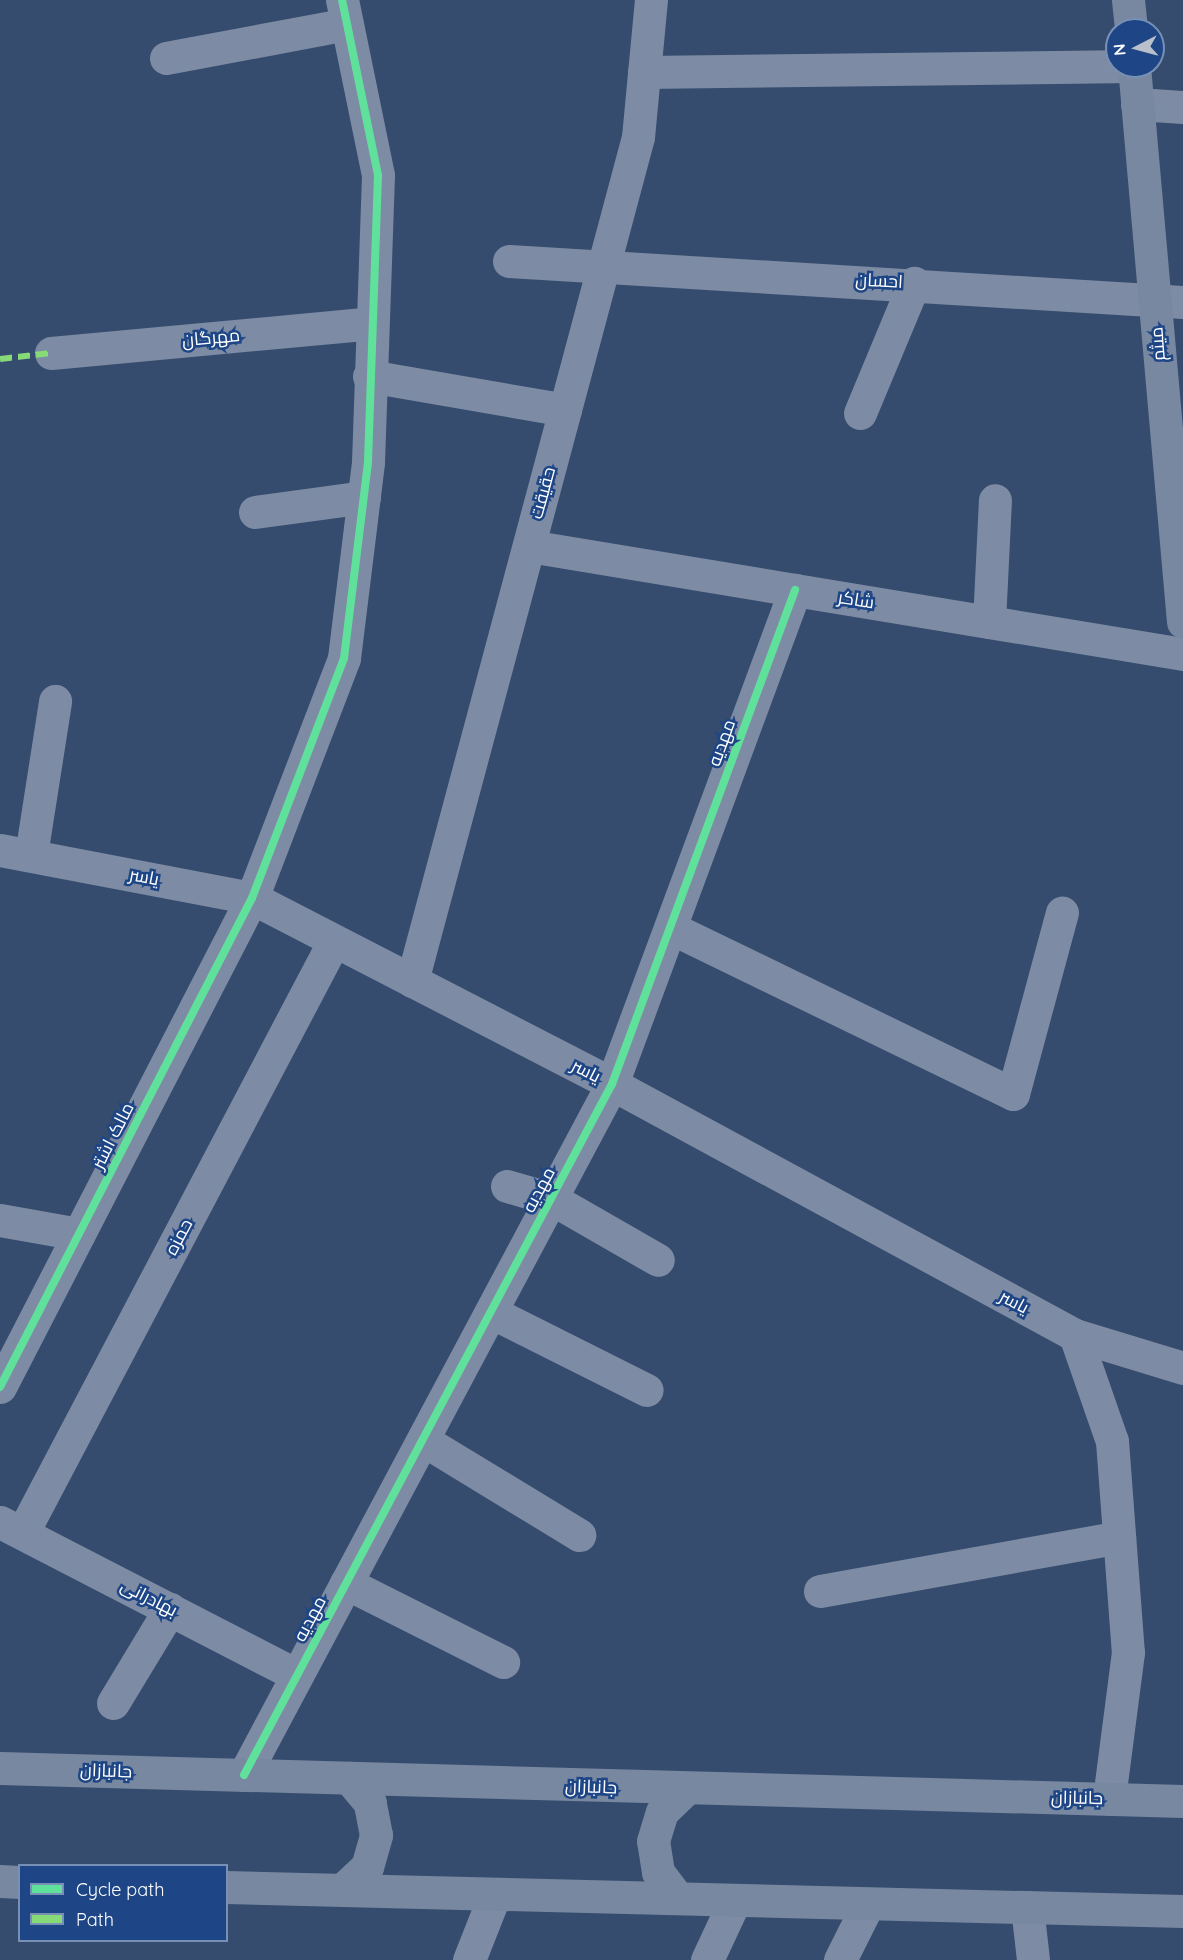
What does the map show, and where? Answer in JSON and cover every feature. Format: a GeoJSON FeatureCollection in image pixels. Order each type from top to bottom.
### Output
{"type":"FeatureCollection","features":[{"type":"Feature","properties":{"kind":"main road"},"geometry":{"type":"LineString","coordinates":[[1128,0],[1130,18]]}},
{"type":"Feature","properties":{"kind":"main road","name":"میثم"},"geometry":{"type":"LineString","coordinates":[[1135,78],[1137,104],[1169,300],[1183,622]]}},
{"type":"Feature","properties":{"kind":"main road","name":"جانبازان"},"geometry":{"type":"LineString","coordinates":[[0,1768],[684,1791],[1183,1801]]}},
{"type":"Feature","properties":{"kind":"main road"},"geometry":{"type":"LineString","coordinates":[[343,1889],[367,1867],[376,1836],[370,1803],[349,1778]]}},
{"type":"Feature","properties":{"kind":"main road"},"geometry":{"type":"LineString","coordinates":[[676,1896],[658,1872],[653,1841],[662,1812],[684,1791]]}},
{"type":"Feature","properties":{"kind":"main road"},"geometry":{"type":"LineString","coordinates":[[0,1881],[18,1882]]}},
{"type":"Feature","properties":{"kind":"main road"},"geometry":{"type":"LineString","coordinates":[[228,1887],[676,1896],[868,1904],[1183,1911]]}},
{"type":"Feature","properties":{"kind":"street","name":"حقیقت"},"geometry":{"type":"LineString","coordinates":[[412,981],[638,137],[651,0]]}},
{"type":"Feature","properties":{"kind":"street"},"geometry":{"type":"LineString","coordinates":[[166,58],[344,12]]}},
{"type":"Feature","properties":{"kind":"street","name":"مالک اشتر"},"geometry":{"type":"LineString","coordinates":[[0,1387],[252,898],[344,658],[364,497],[378,175],[344,12]]}},
{"type":"Feature","properties":{"kind":"street"},"geometry":{"type":"LineString","coordinates":[[644,72],[1105,66]]}},
{"type":"Feature","properties":{"kind":"street"},"geometry":{"type":"LineString","coordinates":[[1137,104],[1183,107]]}},
{"type":"Feature","properties":{"kind":"street","name":"احسان"},"geometry":{"type":"LineString","coordinates":[[509,261],[914,283],[1169,300]]}},
{"type":"Feature","properties":{"kind":"street"},"geometry":{"type":"LineString","coordinates":[[860,413],[914,283]]}},
{"type":"Feature","properties":{"kind":"street","name":"مهرگان"},"geometry":{"type":"LineString","coordinates":[[51,353],[372,323]]}},
{"type":"Feature","properties":{"kind":"street"},"geometry":{"type":"LineString","coordinates":[[369,376],[565,410]]}},
{"type":"Feature","properties":{"kind":"street"},"geometry":{"type":"LineString","coordinates":[[255,512],[364,497]]}},
{"type":"Feature","properties":{"kind":"street"},"geometry":{"type":"LineString","coordinates":[[989,622],[995,500]]}},
{"type":"Feature","properties":{"kind":"street","name":"شاکر"},"geometry":{"type":"LineString","coordinates":[[529,546],[1183,654]]}},
{"type":"Feature","properties":{"kind":"street","name":"مهدیه"},"geometry":{"type":"LineString","coordinates":[[244,1775],[612,1084],[795,590]]}},
{"type":"Feature","properties":{"kind":"street"},"geometry":{"type":"LineString","coordinates":[[15,853],[55,700]]}},
{"type":"Feature","properties":{"kind":"street","name":"یاسر"},"geometry":{"type":"LineString","coordinates":[[15,853],[252,898],[612,1084],[1075,1335],[1183,1368]]}},
{"type":"Feature","properties":{"kind":"street"},"geometry":{"type":"LineString","coordinates":[[670,928],[1013,1094],[1062,912]]}},
{"type":"Feature","properties":{"kind":"street","name":"حمزه"},"geometry":{"type":"LineString","coordinates":[[12,1527],[334,941]]}},
{"type":"Feature","properties":{"kind":"street"},"geometry":{"type":"LineString","coordinates":[[507,1186],[552,1199],[658,1260]]}},
{"type":"Feature","properties":{"kind":"street"},"geometry":{"type":"LineString","coordinates":[[0,1220],[79,1234]]}},
{"type":"Feature","properties":{"kind":"street"},"geometry":{"type":"LineString","coordinates":[[491,1312],[647,1390]]}},
{"type":"Feature","properties":{"kind":"street"},"geometry":{"type":"LineString","coordinates":[[1075,1335],[1112,1441],[1128,1652],[1109,1799]]}},
{"type":"Feature","properties":{"kind":"street"},"geometry":{"type":"LineString","coordinates":[[423,1440],[579,1534]]}},
{"type":"Feature","properties":{"kind":"street","name":"بهادرانی"},"geometry":{"type":"LineString","coordinates":[[12,1527],[297,1675]]}},
{"type":"Feature","properties":{"kind":"street"},"geometry":{"type":"LineString","coordinates":[[820,1591],[1119,1537]]}},
{"type":"Feature","properties":{"kind":"street"},"geometry":{"type":"LineString","coordinates":[[346,1583],[503,1662]]}},
{"type":"Feature","properties":{"kind":"street"},"geometry":{"type":"LineString","coordinates":[[113,1703],[170,1609]]}},
{"type":"Feature","properties":{"kind":"street"},"geometry":{"type":"LineString","coordinates":[[469,1960],[495,1894]]}},
{"type":"Feature","properties":{"kind":"street"},"geometry":{"type":"LineString","coordinates":[[707,1960],[735,1900]]}},
{"type":"Feature","properties":{"kind":"street"},"geometry":{"type":"LineString","coordinates":[[840,1960],[868,1904]]}},
{"type":"Feature","properties":{"kind":"street"},"geometry":{"type":"LineString","coordinates":[[1027,1907],[1033,1960]]}},
{"type":"Feature","properties":{"kind":"marked path"},"geometry":{"type":"LineString","coordinates":[[0,359],[51,353]]}},
{"type":"Feature","properties":{"kind":"cycle path"},"geometry":{"type":"LineString","coordinates":[[0,1387],[252,898],[344,658],[368,462],[378,175],[342,0]]}},
{"type":"Feature","properties":{"kind":"cycle path"},"geometry":{"type":"LineString","coordinates":[[244,1775],[612,1084],[795,590]]}}]}
